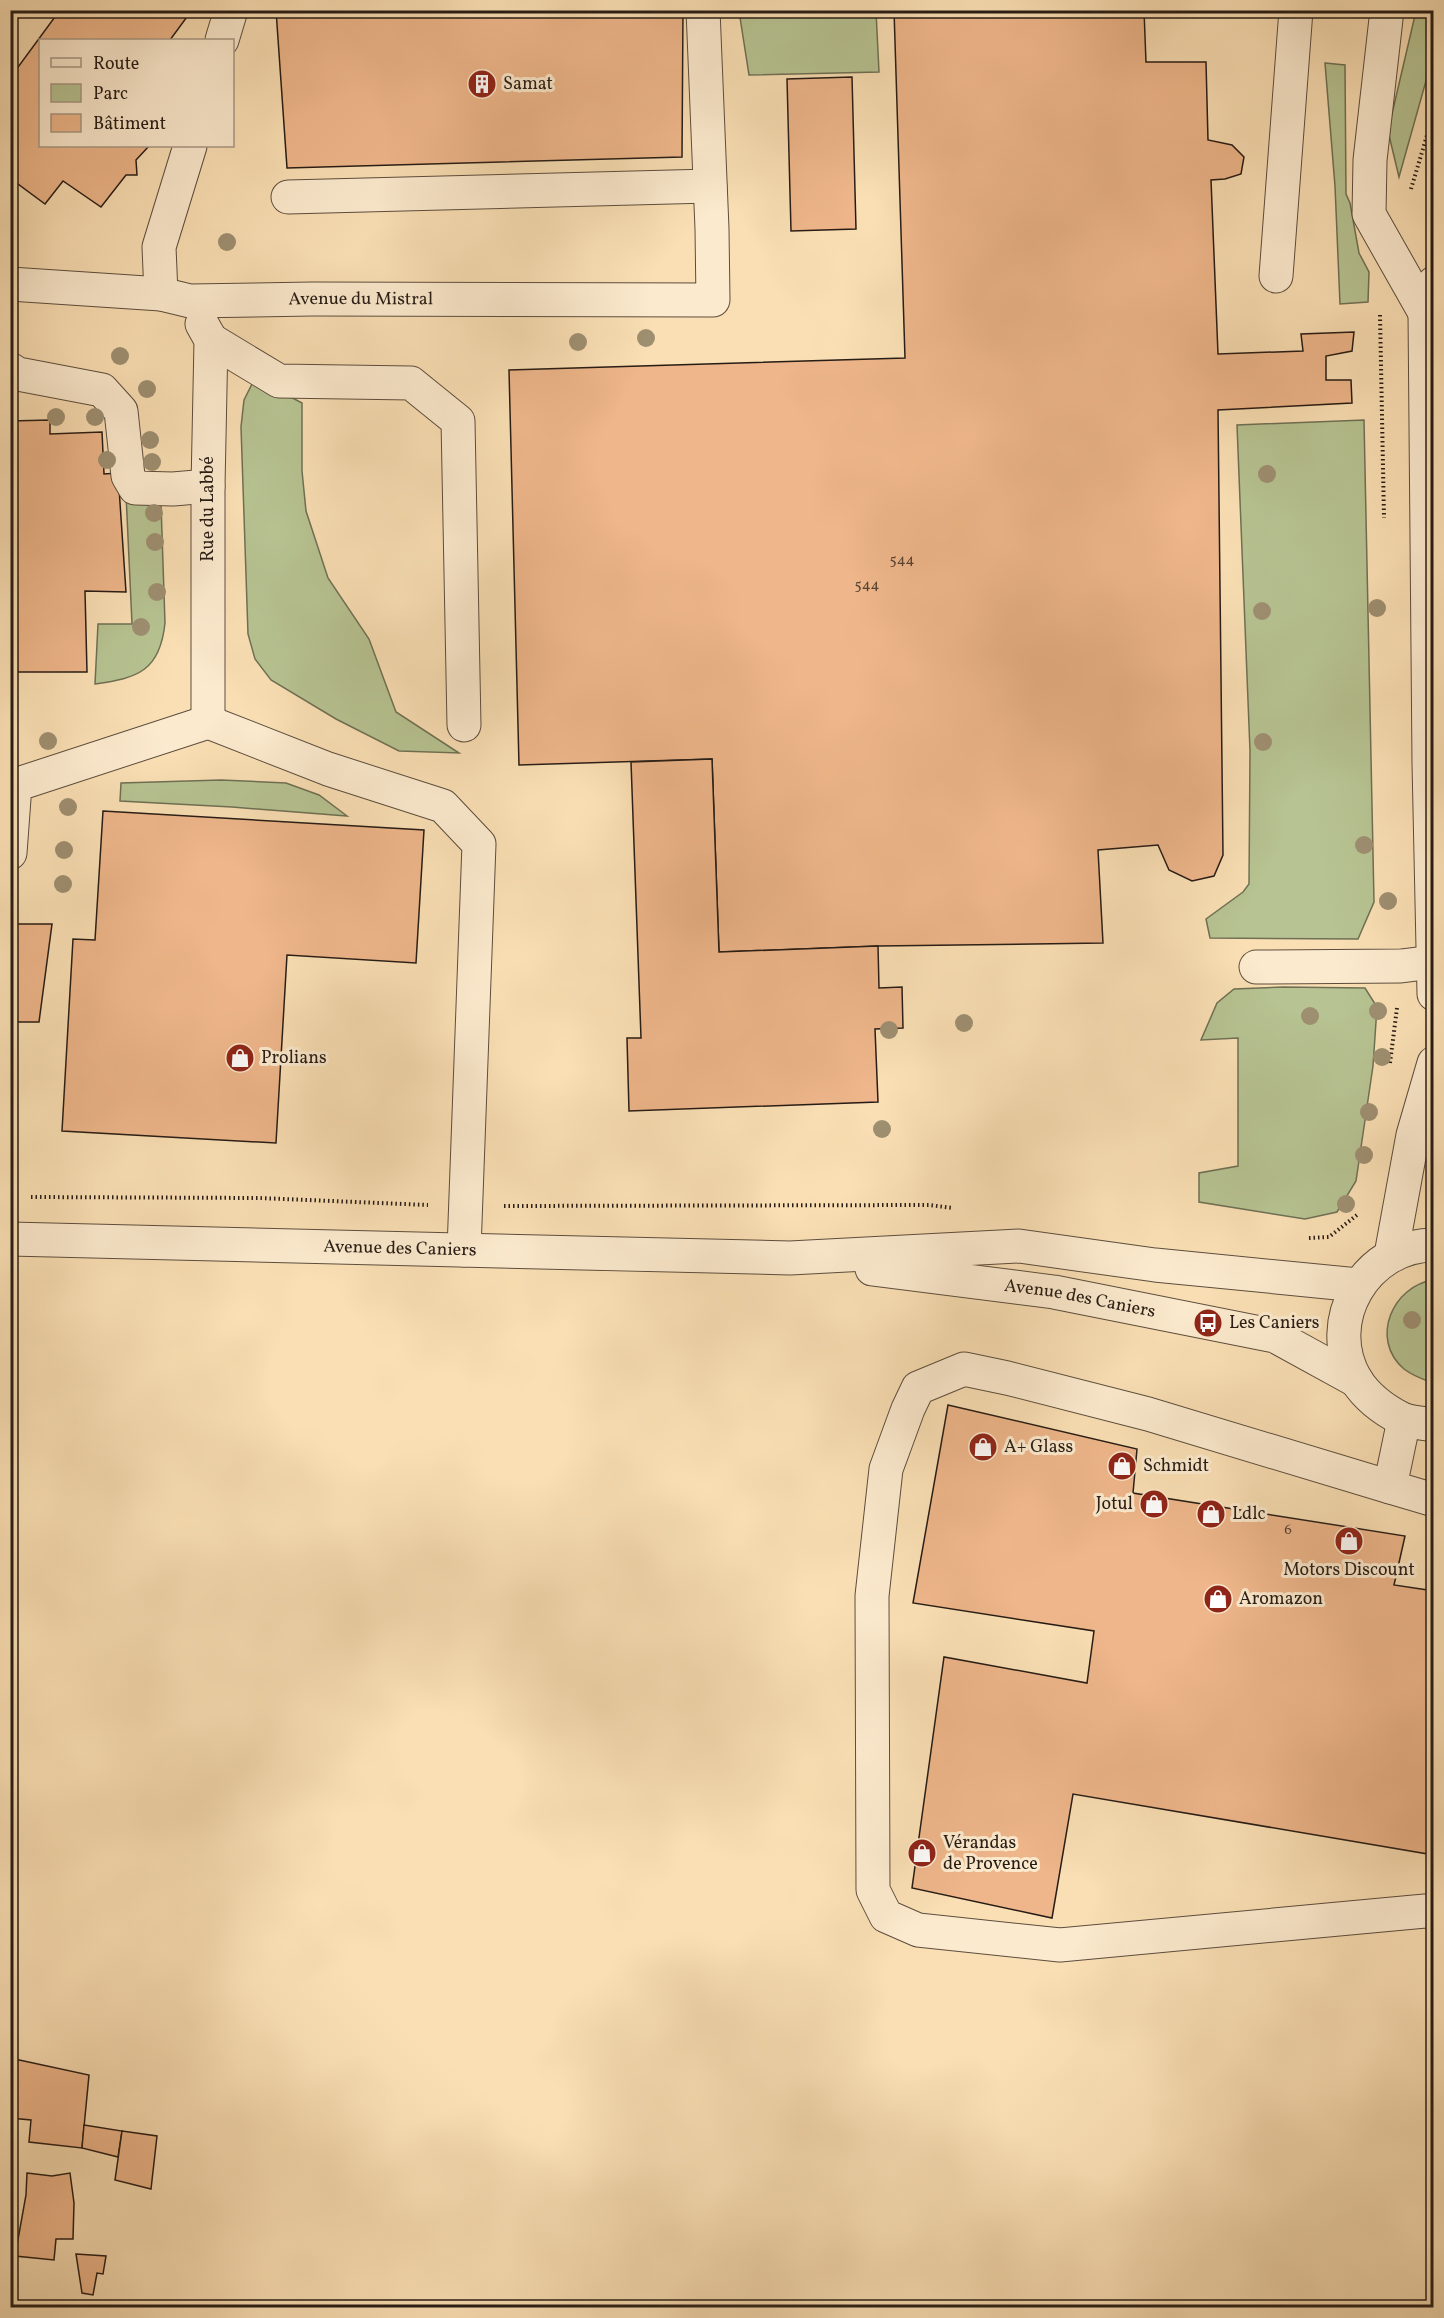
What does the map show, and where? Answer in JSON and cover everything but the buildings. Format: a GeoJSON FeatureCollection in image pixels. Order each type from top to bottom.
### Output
{"type":"FeatureCollection","features":[{"type":"Feature","properties":{"kind":"street"},"geometry":{"type":"LineString","coordinates":[[222,39],[231,10]]}},
{"type":"Feature","properties":{"kind":"street"},"geometry":{"type":"LineString","coordinates":[[288,197],[710,186],[703,10]]}},
{"type":"Feature","properties":{"kind":"street"},"geometry":{"type":"LineString","coordinates":[[1276,276],[1296,10]]}},
{"type":"Feature","properties":{"kind":"street"},"geometry":{"type":"LineString","coordinates":[[1387,10],[1370,160],[1370,214],[1394,258],[1429,298],[1434,994]]}},
{"type":"Feature","properties":{"kind":"street"},"geometry":{"type":"LineString","coordinates":[[175,298],[159,247],[190,147]]}},
{"type":"Feature","properties":{"kind":"street","name":"Avenue du Mistral"},"geometry":{"type":"LineString","coordinates":[[11,285],[175,298],[713,300],[710,186]]}},
{"type":"Feature","properties":{"kind":"street","name":"Rue du Labbé"},"geometry":{"type":"LineString","coordinates":[[175,298],[211,340],[208,486],[208,722]]}},
{"type":"Feature","properties":{"kind":"street"},"geometry":{"type":"LineString","coordinates":[[211,340],[279,381],[411,383],[458,421],[464,725]]}},
{"type":"Feature","properties":{"kind":"street"},"geometry":{"type":"LineString","coordinates":[[10,369],[18,374],[102,390],[121,411],[128,476],[135,488],[172,489],[208,486]]}},
{"type":"Feature","properties":{"kind":"street"},"geometry":{"type":"LineString","coordinates":[[10,853],[15,785],[208,722],[328,769],[443,806],[479,844],[464,1250]]}},
{"type":"Feature","properties":{"kind":"street"},"geometry":{"type":"LineString","coordinates":[[1256,966],[1401,966],[1433,962]]}},
{"type":"Feature","properties":{"kind":"street"},"geometry":{"type":"LineString","coordinates":[[1391,1255],[1413,1135],[1434,1063]]}},
{"type":"Feature","properties":{"kind":"street","name":"Avenue des Caniers"},"geometry":{"type":"LineString","coordinates":[[10,1239],[790,1258],[1019,1246],[1155,1265],[1358,1285]]}},
{"type":"Feature","properties":{"kind":"street"},"geometry":{"type":"LineString","coordinates":[[1390,1487],[1419,1422],[1377,1404],[1357,1381],[1347,1358],[1344,1333],[1347,1308],[1358,1285],[1372,1268],[1391,1255],[1419,1245],[1434,1245]]}},
{"type":"Feature","properties":{"kind":"street","name":"Avenue des Caniers"},"geometry":{"type":"LineString","coordinates":[[790,1258],[1054,1292],[1275,1336],[1357,1381]]}},
{"type":"Feature","properties":{"kind":"street"},"geometry":{"type":"LineString","coordinates":[[1434,1500],[1148,1414],[964,1369],[918,1388],[908,1409],[886,1469],[872,1596],[873,1890],[886,1916],[918,1930],[1060,1945],[1434,1912]]}},
{"type":"Feature","properties":{"kind":"path"},"geometry":{"type":"LineString","coordinates":[[1410,193],[1434,112]]}},
{"type":"Feature","properties":{"kind":"path"},"geometry":{"type":"LineString","coordinates":[[1384,523],[1380,313],[1394,258]]}},
{"type":"Feature","properties":{"kind":"path"},"geometry":{"type":"LineString","coordinates":[[1389,1075],[1401,966]]}},
{"type":"Feature","properties":{"kind":"path"},"geometry":{"type":"LineString","coordinates":[[23,1197],[259,1198],[466,1206],[929,1205],[965,1209]]}},
{"type":"Feature","properties":{"kind":"path"},"geometry":{"type":"LineString","coordinates":[[1306,1239],[1329,1237],[1356,1217],[1361,1206]]}},
{"type":"Feature","properties":{"kind":"green space"},"geometry":{"type":"Polygon","coordinates":[[[739,11],[876,11],[879,72],[749,75],[739,11]]]}},
{"type":"Feature","properties":{"kind":"green space"},"geometry":{"type":"Polygon","coordinates":[[[1416,11],[1433,11],[1433,56],[1399,177],[1388,131],[1416,11]]]}},
{"type":"Feature","properties":{"kind":"green space"},"geometry":{"type":"Polygon","coordinates":[[[1325,63],[1345,65],[1346,194],[1350,203],[1359,253],[1369,272],[1368,302],[1340,304],[1335,186],[1325,63]]]}},
{"type":"Feature","properties":{"kind":"green space"},"geometry":{"type":"Polygon","coordinates":[[[255,378],[302,403],[302,471],[306,511],[328,578],[369,639],[396,712],[459,753],[399,751],[336,719],[271,680],[255,659],[248,634],[241,427],[244,400],[255,378]]]}},
{"type":"Feature","properties":{"kind":"green space"},"geometry":{"type":"Polygon","coordinates":[[[1364,420],[1374,902],[1358,939],[1210,938],[1206,919],[1243,892],[1249,884],[1250,751],[1237,425],[1364,420]]]}},
{"type":"Feature","properties":{"kind":"green space"},"geometry":{"type":"Polygon","coordinates":[[[126,494],[161,504],[165,623],[158,652],[144,669],[123,679],[95,684],[98,624],[132,624],[126,494]]]}},
{"type":"Feature","properties":{"kind":"green space"},"geometry":{"type":"Polygon","coordinates":[[[221,780],[286,783],[319,795],[347,816],[120,801],[121,783],[221,780]]]}},
{"type":"Feature","properties":{"kind":"green space"},"geometry":{"type":"Polygon","coordinates":[[[1365,988],[1377,1007],[1373,1066],[1356,1181],[1337,1212],[1305,1219],[1199,1202],[1199,1173],[1238,1166],[1238,1038],[1201,1040],[1217,1003],[1234,989],[1365,988]]]}},
{"type":"Feature","properties":{"kind":"green space"},"geometry":{"type":"Polygon","coordinates":[[[1433,1280],[1434,1383],[1404,1369],[1394,1357],[1388,1343],[1387,1329],[1390,1315],[1407,1292],[1419,1284],[1433,1280]]]}},
{"type":"Feature","properties":{"kind":"place","name":"Samat"},"geometry":{"type":"Point","coordinates":[482,84]}},
{"type":"Feature","properties":{"kind":"place","name":"Prolians"},"geometry":{"type":"Point","coordinates":[240,1058]}},
{"type":"Feature","properties":{"kind":"place","name":"Les Caniers"},"geometry":{"type":"Point","coordinates":[1208,1323]}},
{"type":"Feature","properties":{"kind":"place","name":"A+ Glass"},"geometry":{"type":"Point","coordinates":[983,1447]}},
{"type":"Feature","properties":{"kind":"place","name":"Schmidt"},"geometry":{"type":"Point","coordinates":[1122,1466]}},
{"type":"Feature","properties":{"kind":"place","name":"Jotul"},"geometry":{"type":"Point","coordinates":[1154,1504]}},
{"type":"Feature","properties":{"kind":"place","name":"Ldlc"},"geometry":{"type":"Point","coordinates":[1211,1514]}},
{"type":"Feature","properties":{"kind":"place","name":"Motors Discount"},"geometry":{"type":"Point","coordinates":[1349,1541]}},
{"type":"Feature","properties":{"kind":"place","name":"Aromazon"},"geometry":{"type":"Point","coordinates":[1218,1599]}},
{"type":"Feature","properties":{"kind":"place","name":"Vérandas de Provence"},"geometry":{"type":"Point","coordinates":[922,1853]}}]}
